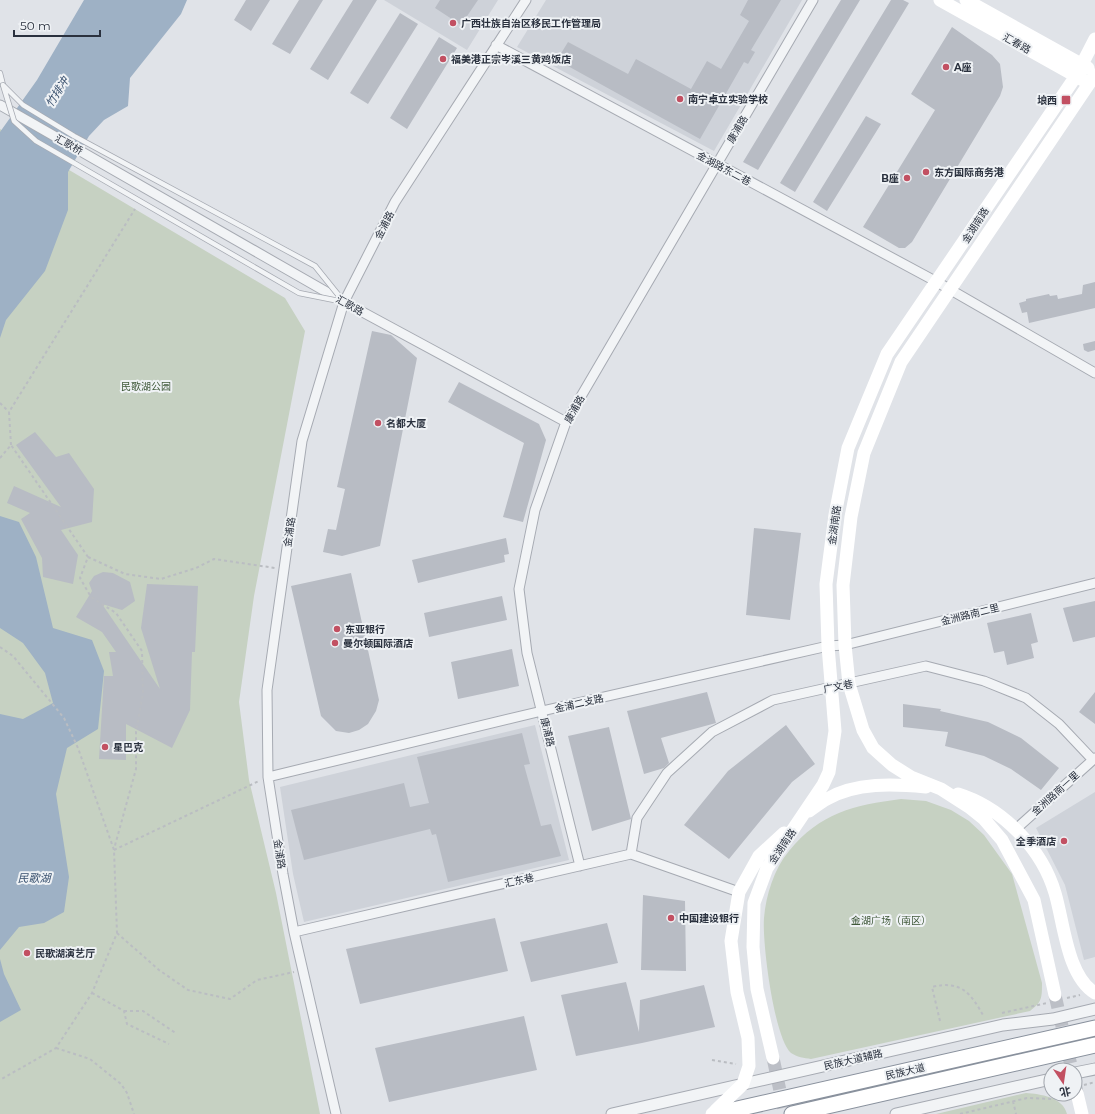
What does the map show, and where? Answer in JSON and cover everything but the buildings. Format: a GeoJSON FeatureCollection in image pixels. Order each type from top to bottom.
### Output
{"type":"FeatureCollection","features":[{"type":"Feature","properties":{"kind":"highway","name":"民族大道"},"geometry":{"type":"LineString","coordinates":[[715,1114],[1095,1028]]}},
{"type":"Feature","properties":{"kind":"highway","name":"民族大道"},"geometry":{"type":"LineString","coordinates":[[792,1114],[1095,1045]]}},
{"type":"Feature","properties":{"kind":"main road","name":"汇春路"},"geometry":{"type":"LineString","coordinates":[[940,0],[1094,79]]}},
{"type":"Feature","properties":{"kind":"main road","name":"汇春路"},"geometry":{"type":"LineString","coordinates":[[966,0],[1078,70]]}},
{"type":"Feature","properties":{"kind":"main road","name":"金湖南路"},"geometry":{"type":"LineString","coordinates":[[773,1058],[757,989],[753,946],[754,903],[767,868],[804,816],[829,772],[835,731],[828,646],[826,584],[835,515],[848,448],[887,354],[937,282],[1078,70],[1095,40]]}},
{"type":"Feature","properties":{"kind":"main road","name":"金湖南路"},"geometry":{"type":"LineString","coordinates":[[1057,998],[1034,900],[1022,874],[1002,840],[984,819],[941,788],[911,776],[892,765],[873,748],[863,730],[849,684],[845,645],[843,585],[851,517],[864,453],[901,362],[951,291],[1094,79]]}},
{"type":"Feature","properties":{"kind":"main road"},"geometry":{"type":"LineString","coordinates":[[712,1114],[743,1084],[749,1066],[748,1038],[737,992],[730,941],[739,892],[759,856],[804,816],[828,798],[855,788],[900,784],[941,788],[972,798],[1016,829],[1039,857],[1055,892],[1074,968],[1082,980],[1094,993]]}},
{"type":"Feature","properties":{"kind":"main road"},"geometry":{"type":"LineString","coordinates":[[1079,1102],[1082,1114]]}},
{"type":"Feature","properties":{"kind":"street","name":"金浦路"},"geometry":{"type":"LineString","coordinates":[[336,1114],[294,932],[283,874],[268,776],[267,690],[302,441],[344,302],[395,202],[526,0]]}},
{"type":"Feature","properties":{"kind":"street","name":"康浦路"},"geometry":{"type":"LineString","coordinates":[[580,866],[528,653],[519,590],[535,510],[566,422],[813,0]]}},
{"type":"Feature","properties":{"kind":"street","name":"金湖路东二巷"},"geometry":{"type":"LineString","coordinates":[[496,45],[937,282],[1095,373]]}},
{"type":"Feature","properties":{"kind":"street","name":"汇歌桥"},"geometry":{"type":"LineString","coordinates":[[0,106],[138,183]]}},
{"type":"Feature","properties":{"kind":"street","name":"汇歌路"},"geometry":{"type":"LineString","coordinates":[[138,183],[344,302],[566,422]]}},
{"type":"Feature","properties":{"kind":"street","name":"金洲路南二里"},"geometry":{"type":"LineString","coordinates":[[845,645],[1095,583]]}},
{"type":"Feature","properties":{"kind":"street","name":"金浦二支路"},"geometry":{"type":"LineString","coordinates":[[268,776],[542,711],[828,646],[845,645]]}},
{"type":"Feature","properties":{"kind":"street","name":"广文巷"},"geometry":{"type":"LineString","coordinates":[[631,854],[638,818],[667,773],[712,732],[773,700],[926,666],[984,681],[1026,698],[1059,724],[1094,759]]}},
{"type":"Feature","properties":{"kind":"street","name":"金洲路南一里"},"geometry":{"type":"LineString","coordinates":[[1016,829],[1094,759]]}},
{"type":"Feature","properties":{"kind":"street","name":"汇东巷"},"geometry":{"type":"LineString","coordinates":[[294,932],[631,854]]}},
{"type":"Feature","properties":{"kind":"street"},"geometry":{"type":"LineString","coordinates":[[631,854],[739,892]]}},
{"type":"Feature","properties":{"kind":"street","name":"民族大道辅路"},"geometry":{"type":"LineString","coordinates":[[612,1114],[1003,1025],[1053,1019],[1095,1009]]}},
{"type":"Feature","properties":{"kind":"street"},"geometry":{"type":"LineString","coordinates":[[1083,1071],[1095,1069]]}},
{"type":"Feature","properties":{"kind":"street"},"geometry":{"type":"LineString","coordinates":[[896,1114],[1043,1081]]}},
{"type":"Feature","properties":{"kind":"lane"},"geometry":{"type":"LineString","coordinates":[[0,73],[14,121],[36,141],[299,293],[344,302]]}},
{"type":"Feature","properties":{"kind":"lane"},"geometry":{"type":"LineString","coordinates":[[3,85],[23,105],[74,136],[315,266],[344,302]]}},
{"type":"Feature","properties":{"kind":"path"},"geometry":{"type":"LineString","coordinates":[[135,209],[9,412],[11,445],[88,558],[125,574],[161,579],[196,568],[214,559],[284,569]]}},
{"type":"Feature","properties":{"kind":"path"},"geometry":{"type":"LineString","coordinates":[[0,403],[9,412]]}},
{"type":"Feature","properties":{"kind":"path"},"geometry":{"type":"LineString","coordinates":[[0,458],[11,445]]}},
{"type":"Feature","properties":{"kind":"path"},"geometry":{"type":"LineString","coordinates":[[0,1080],[56,1048],[92,993],[117,933],[114,850],[136,769],[136,732],[143,693],[142,651],[116,613],[91,597],[80,578],[88,558]]}},
{"type":"Feature","properties":{"kind":"path"},"geometry":{"type":"LineString","coordinates":[[0,647],[13,656],[64,718],[78,748],[114,850]]}},
{"type":"Feature","properties":{"kind":"path"},"geometry":{"type":"LineString","coordinates":[[114,850],[268,776]]}},
{"type":"Feature","properties":{"kind":"path"},"geometry":{"type":"LineString","coordinates":[[117,933],[159,970],[188,990],[230,999],[258,980],[303,970]]}},
{"type":"Feature","properties":{"kind":"path"},"geometry":{"type":"LineString","coordinates":[[940,1021],[932,986],[944,984],[960,987],[974,998],[984,1017],[976,1019]]}},
{"type":"Feature","properties":{"kind":"path"},"geometry":{"type":"LineString","coordinates":[[92,993],[124,1011],[143,1011],[177,1034]]}},
{"type":"Feature","properties":{"kind":"path"},"geometry":{"type":"LineString","coordinates":[[1000,1013],[1057,998],[1094,993]]}},
{"type":"Feature","properties":{"kind":"path"},"geometry":{"type":"LineString","coordinates":[[124,1011],[127,1024],[169,1044]]}},
{"type":"Feature","properties":{"kind":"path"},"geometry":{"type":"LineString","coordinates":[[56,1048],[90,1059],[121,1084],[127,1093],[134,1114]]}},
{"type":"Feature","properties":{"kind":"path"},"geometry":{"type":"LineString","coordinates":[[712,1060],[749,1066]]}},
{"type":"Feature","properties":{"kind":"path"},"geometry":{"type":"LineString","coordinates":[[960,1114],[1027,1098],[1043,1099]]}},
{"type":"Feature","properties":{"kind":"path"},"geometry":{"type":"LineString","coordinates":[[1013,1102],[1016,1114]]}},
{"type":"Feature","properties":{"kind":"shaded area","name":"广西壮族自治区移民工作管理局"},"geometry":{"type":"Polygon","coordinates":[[[384,0],[498,0],[467,50],[384,0]]]}},
{"type":"Feature","properties":{"kind":"shaded area","name":"南宁卓立实验学校"},"geometry":{"type":"Polygon","coordinates":[[[546,0],[802,0],[714,151],[517,47],[546,0]]]}},
{"type":"Feature","properties":{"kind":"shaded area"},"geometry":{"type":"Polygon","coordinates":[[[535,725],[569,860],[304,922],[293,874],[280,787],[535,725]]]}},
{"type":"Feature","properties":{"kind":"shaded area"},"geometry":{"type":"Polygon","coordinates":[[[1095,792],[1095,957],[1084,960],[1065,885],[1036,828],[1095,792]]]}},
{"type":"Feature","properties":{"kind":"green space","name":"民歌湖公园"},"geometry":{"type":"Polygon","coordinates":[[[0,129],[285,298],[305,331],[254,596],[239,702],[249,780],[276,893],[320,1114],[0,1114],[0,129]]]}},
{"type":"Feature","properties":{"kind":"green space","name":"金湖广场（南区）"},"geometry":{"type":"Polygon","coordinates":[[[901,799],[926,801],[951,810],[969,821],[984,835],[1012,874],[1042,983],[1042,992],[1039,1002],[1030,1011],[811,1059],[803,1058],[791,1053],[785,1044],[779,1029],[770,989],[765,947],[764,918],[769,891],[775,874],[789,851],[801,838],[826,819],[853,808],[868,804],[901,799]]]}},
{"type":"Feature","properties":{"kind":"green space"},"geometry":{"type":"Polygon","coordinates":[[[1026,1093],[1043,1096],[1043,1102],[1058,1102],[1065,1108],[1067,1114],[936,1114],[1026,1093]]]}},
{"type":"Feature","properties":{"kind":"water","name":"竹排冲"},"geometry":{"type":"Polygon","coordinates":[[[84,0],[187,0],[181,14],[130,78],[128,106],[104,120],[89,136],[68,172],[68,210],[45,271],[6,320],[0,338],[0,132],[37,80],[84,0]]]}},
{"type":"Feature","properties":{"kind":"water","name":"民歌湖"},"geometry":{"type":"Polygon","coordinates":[[[0,516],[19,522],[36,557],[53,628],[92,640],[104,671],[98,729],[67,748],[56,794],[69,877],[64,912],[44,923],[19,927],[0,950],[0,714],[23,719],[53,703],[45,673],[23,643],[0,628],[0,516]]]}},
{"type":"Feature","properties":{"kind":"water"},"geometry":{"type":"Polygon","coordinates":[[[0,959],[4,974],[21,1010],[0,1022],[0,959]]]}},
{"type":"Feature","properties":{"kind":"tunnel"},"geometry":{"type":"LineString","coordinates":[[1055,995],[1070,1062]]}},
{"type":"Feature","properties":{"kind":"tunnel"},"geometry":{"type":"LineString","coordinates":[[773,1058],[785,1114]]}},
{"type":"Feature","properties":{"kind":"place","name":"广西壮族自治区移民工作管理局"},"geometry":{"type":"Point","coordinates":[453,23]}},
{"type":"Feature","properties":{"kind":"place","name":"福美港正宗岑溪三黄鸡饭店"},"geometry":{"type":"Point","coordinates":[443,59]}},
{"type":"Feature","properties":{"kind":"place","name":"A座"},"geometry":{"type":"Point","coordinates":[946,67]}},
{"type":"Feature","properties":{"kind":"place","name":"南宁卓立实验学校"},"geometry":{"type":"Point","coordinates":[680,99]}},
{"type":"Feature","properties":{"kind":"place","name":"埌西"},"geometry":{"type":"Point","coordinates":[1066,100]}},
{"type":"Feature","properties":{"kind":"place","name":"东方国际商务港"},"geometry":{"type":"Point","coordinates":[926,172]}},
{"type":"Feature","properties":{"kind":"place","name":"B座"},"geometry":{"type":"Point","coordinates":[907,178]}},
{"type":"Feature","properties":{"kind":"place","name":"名都大厦"},"geometry":{"type":"Point","coordinates":[378,423]}},
{"type":"Feature","properties":{"kind":"place","name":"东亚银行"},"geometry":{"type":"Point","coordinates":[337,629]}},
{"type":"Feature","properties":{"kind":"place","name":"曼尔顿国际酒店"},"geometry":{"type":"Point","coordinates":[335,643]}},
{"type":"Feature","properties":{"kind":"place","name":"星巴克"},"geometry":{"type":"Point","coordinates":[105,747]}},
{"type":"Feature","properties":{"kind":"place","name":"全季酒店"},"geometry":{"type":"Point","coordinates":[1064,841]}},
{"type":"Feature","properties":{"kind":"place","name":"中国建设银行"},"geometry":{"type":"Point","coordinates":[671,918]}},
{"type":"Feature","properties":{"kind":"place","name":"民歌湖演艺厅"},"geometry":{"type":"Point","coordinates":[27,953]}}]}
